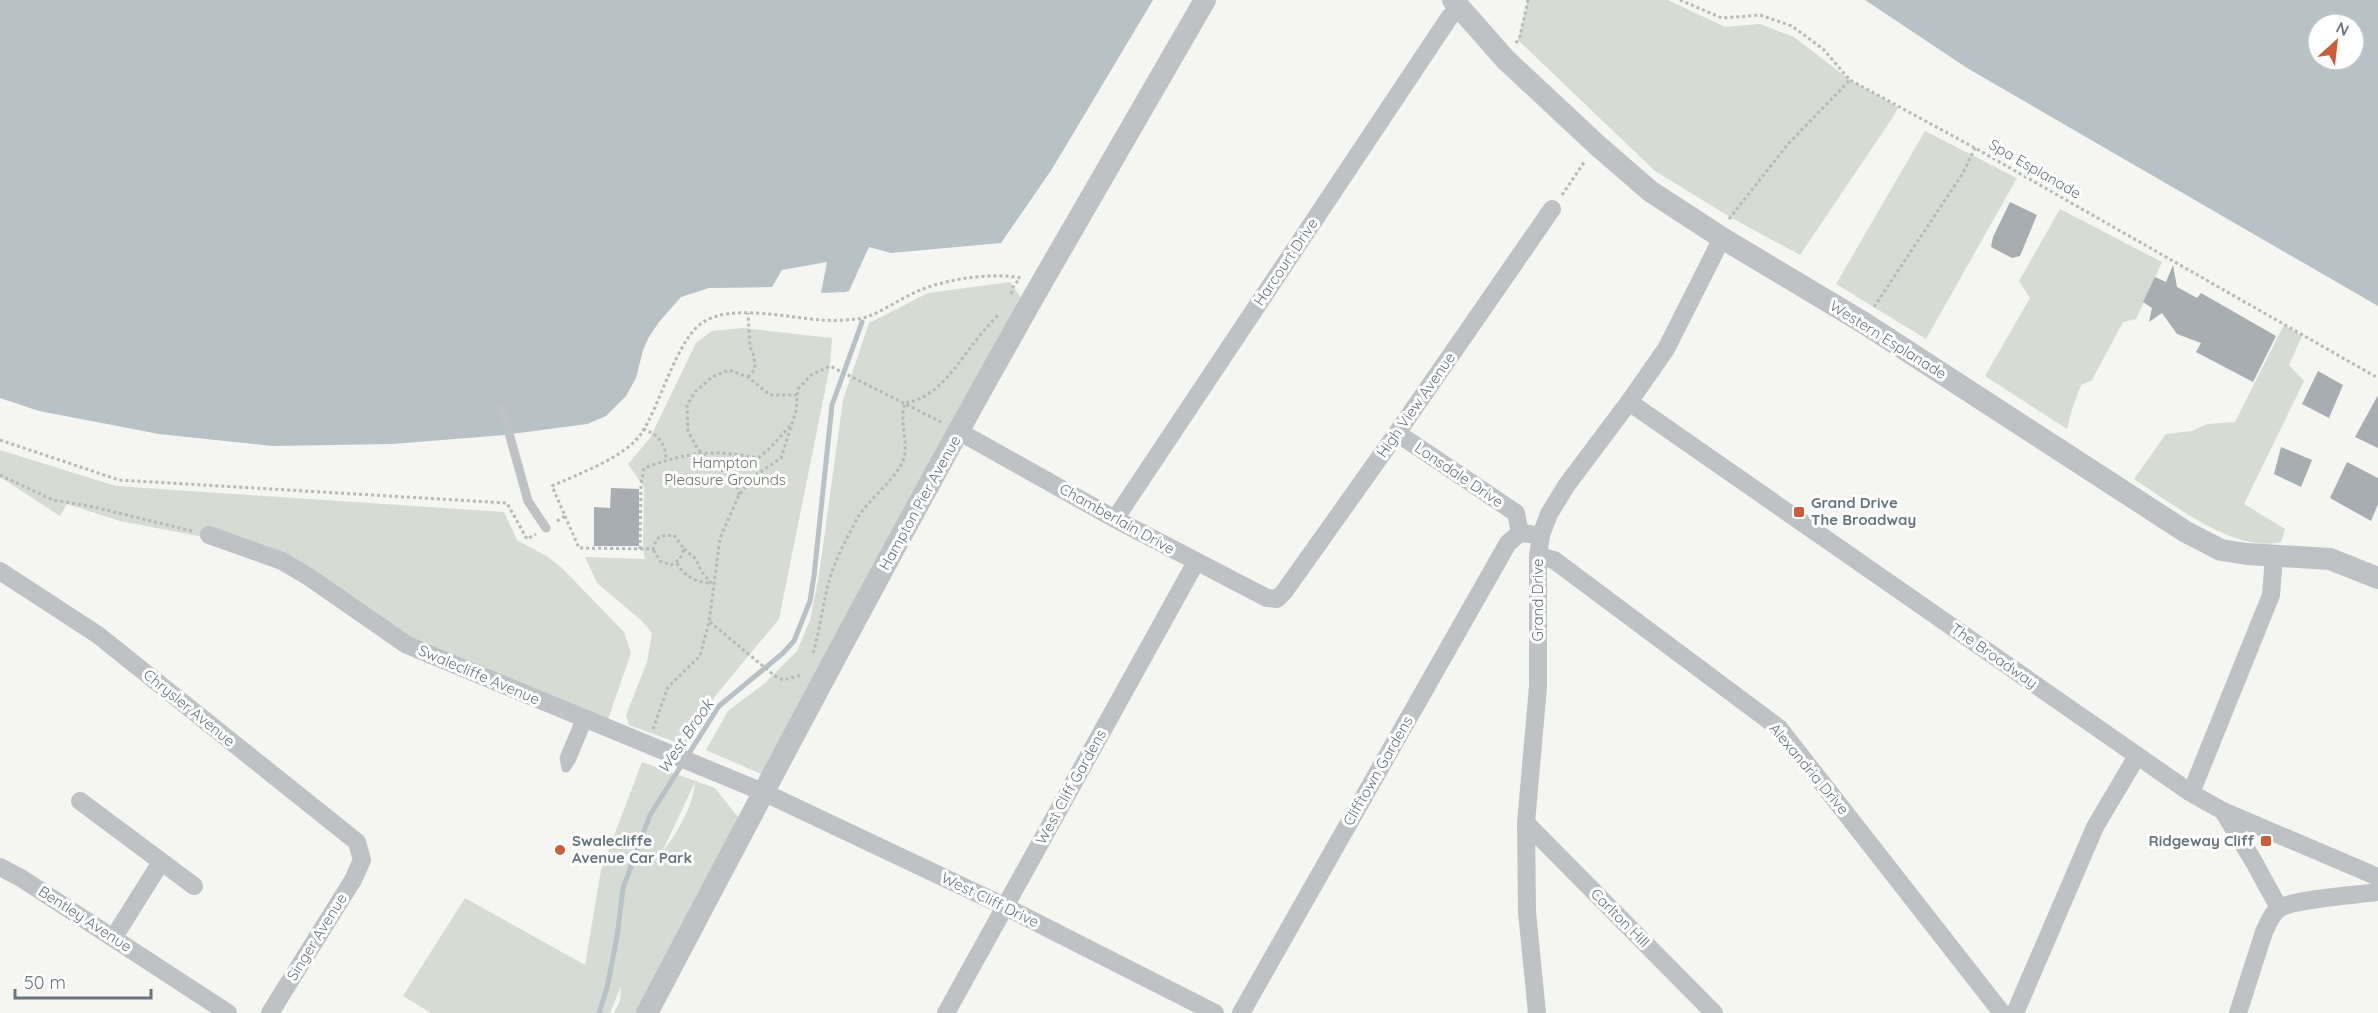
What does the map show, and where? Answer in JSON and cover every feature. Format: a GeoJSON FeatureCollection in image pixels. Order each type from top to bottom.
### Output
{"type":"FeatureCollection","features":[{"type":"Feature","properties":{"kind":"street","name":"Hampton Pier Avenue"},"geometry":{"type":"LineString","coordinates":[[647,1013],[763,792],[1041,284],[1205,0]]}},
{"type":"Feature","properties":{"kind":"street","name":"Western Esplanade"},"geometry":{"type":"LineString","coordinates":[[1456,4],[1506,60],[1650,191],[1722,238],[1863,323],[2186,532],[2221,550],[2330,559],[2378,578]]}},
{"type":"Feature","properties":{"kind":"street","name":"Harcourt Drive"},"geometry":{"type":"LineString","coordinates":[[1115,519],[1443,28],[1456,4]]}},
{"type":"Feature","properties":{"kind":"street","name":"High View Avenue"},"geometry":{"type":"LineString","coordinates":[[1277,600],[1397,433],[1552,209]]}},
{"type":"Feature","properties":{"kind":"street","name":"Grand Drive"},"geometry":{"type":"LineString","coordinates":[[1537,1013],[1527,912],[1526,823],[1538,687],[1538,556],[1541,535],[1549,513],[1566,486],[1666,349],[1722,238]]}},
{"type":"Feature","properties":{"kind":"street","name":"The Broadway"},"geometry":{"type":"LineString","coordinates":[[1629,402],[2191,793],[2223,811],[2377,876]]}},
{"type":"Feature","properties":{"kind":"street","name":"Chamberlain Drive"},"geometry":{"type":"LineString","coordinates":[[960,432],[1196,562],[1267,598],[1277,600]]}},
{"type":"Feature","properties":{"kind":"street","name":"Lonsdale Drive"},"geometry":{"type":"LineString","coordinates":[[1397,433],[1516,513],[1520,533]]}},
{"type":"Feature","properties":{"kind":"street"},"geometry":{"type":"LineString","coordinates":[[1520,533],[1541,535]]}},
{"type":"Feature","properties":{"kind":"street","name":"Clifftown Gardens"},"geometry":{"type":"LineString","coordinates":[[1241,1013],[1508,543],[1520,533]]}},
{"type":"Feature","properties":{"kind":"street","name":"Swalecliffe Avenue"},"geometry":{"type":"LineString","coordinates":[[209,535],[282,561],[407,645],[763,792]]}},
{"type":"Feature","properties":{"kind":"street","name":"Alexandria Drive"},"geometry":{"type":"LineString","coordinates":[[1538,556],[1554,560],[1779,728],[2002,1013]]}},
{"type":"Feature","properties":{"kind":"street"},"geometry":{"type":"LineString","coordinates":[[2191,793],[2271,595],[2274,556]]}},
{"type":"Feature","properties":{"kind":"street","name":"West Cliff Gardens"},"geometry":{"type":"LineString","coordinates":[[946,1013],[1196,562]]}},
{"type":"Feature","properties":{"kind":"street","name":"Chrysler Avenue"},"geometry":{"type":"LineString","coordinates":[[0,571],[98,634],[357,842],[362,860]]}},
{"type":"Feature","properties":{"kind":"street"},"geometry":{"type":"LineString","coordinates":[[2015,1013],[2095,827],[2137,756]]}},
{"type":"Feature","properties":{"kind":"street","name":"West Cliff Drive"},"geometry":{"type":"LineString","coordinates":[[763,792],[1004,906],[1215,1013]]}},
{"type":"Feature","properties":{"kind":"street"},"geometry":{"type":"LineString","coordinates":[[80,801],[194,886]]}},
{"type":"Feature","properties":{"kind":"street"},"geometry":{"type":"LineString","coordinates":[[2223,811],[2254,861],[2279,908]]}},
{"type":"Feature","properties":{"kind":"street","name":"Carlton Hill"},"geometry":{"type":"LineString","coordinates":[[1526,823],[1714,1013]]}},
{"type":"Feature","properties":{"kind":"street","name":"Singer Avenue"},"geometry":{"type":"LineString","coordinates":[[270,1013],[353,880],[362,860]]}},
{"type":"Feature","properties":{"kind":"street"},"geometry":{"type":"LineString","coordinates":[[114,938],[160,862]]}},
{"type":"Feature","properties":{"kind":"street","name":"Bentley Avenue"},"geometry":{"type":"LineString","coordinates":[[0,867],[21,878],[228,1013]]}},
{"type":"Feature","properties":{"kind":"street"},"geometry":{"type":"LineString","coordinates":[[2238,1013],[2264,932],[2279,908],[2377,876]]}},
{"type":"Feature","properties":{"kind":"lane"},"geometry":{"type":"LineString","coordinates":[[502,408],[528,501],[546,528]]}},
{"type":"Feature","properties":{"kind":"path"},"geometry":{"type":"LineString","coordinates":[[1506,60],[1520,36],[1528,0]]}},
{"type":"Feature","properties":{"kind":"path","name":"Spa Esplanade"},"geometry":{"type":"LineString","coordinates":[[1680,0],[1722,18],[1760,15],[1792,26],[1823,49],[1850,80],[1975,148],[2378,378]]}},
{"type":"Feature","properties":{"kind":"path"},"geometry":{"type":"LineString","coordinates":[[1722,238],[1730,217],[1788,144],[1850,80]]}},
{"type":"Feature","properties":{"kind":"path"},"geometry":{"type":"LineString","coordinates":[[1552,209],[1597,145]]}},
{"type":"Feature","properties":{"kind":"path"},"geometry":{"type":"LineString","coordinates":[[1863,323],[1963,173],[1975,148]]}},
{"type":"Feature","properties":{"kind":"path"},"geometry":{"type":"LineString","coordinates":[[653,549],[579,548],[552,486],[612,458],[641,435],[688,338],[700,324],[715,316],[748,313],[825,321],[862,319],[918,291],[961,279],[1002,275],[1020,277],[1013,287],[1010,302]]}},
{"type":"Feature","properties":{"kind":"path"},"geometry":{"type":"LineString","coordinates":[[812,656],[832,571],[860,515],[889,482],[902,462],[905,437],[902,410],[905,404],[916,401],[954,372],[977,339],[1003,310]]}},
{"type":"Feature","properties":{"kind":"path"},"geometry":{"type":"LineString","coordinates":[[748,313],[750,347],[754,356],[755,369],[748,377]]}},
{"type":"Feature","properties":{"kind":"path"},"geometry":{"type":"LineString","coordinates":[[656,748],[668,687],[700,656],[709,622],[710,584],[720,538],[739,495],[753,477],[781,458],[796,411],[798,389],[811,375],[830,366],[960,432]]}},
{"type":"Feature","properties":{"kind":"path"},"geometry":{"type":"LineString","coordinates":[[739,495],[736,481],[701,453],[688,432],[687,405],[695,392],[712,377],[729,370],[748,377],[770,395],[796,395]]}},
{"type":"Feature","properties":{"kind":"path"},"geometry":{"type":"LineString","coordinates":[[640,549],[641,484],[644,468],[666,460],[701,453],[727,452],[758,458],[791,425]]}},
{"type":"Feature","properties":{"kind":"path"},"geometry":{"type":"LineString","coordinates":[[643,429],[657,436],[662,442],[666,460]]}},
{"type":"Feature","properties":{"kind":"path"},"geometry":{"type":"LineString","coordinates":[[0,440],[119,480],[507,503],[527,540],[566,516]]}},
{"type":"Feature","properties":{"kind":"path"},"geometry":{"type":"LineString","coordinates":[[0,475],[53,500],[94,507],[209,535]]}},
{"type":"Feature","properties":{"kind":"path"},"geometry":{"type":"LineString","coordinates":[[684,549],[684,554],[677,563],[671,566],[660,561],[653,549],[656,540],[668,534],[674,535],[684,549],[696,559],[710,584]]}},
{"type":"Feature","properties":{"kind":"path"},"geometry":{"type":"LineString","coordinates":[[677,563],[685,574],[710,584]]}},
{"type":"Feature","properties":{"kind":"path"},"geometry":{"type":"LineString","coordinates":[[709,622],[748,655],[783,680],[803,675],[806,669]]}},
{"type":"Feature","properties":{"kind":"green space"},"geometry":{"type":"Polygon","coordinates":[[[1528,0],[1668,0],[1725,27],[1760,24],[1794,37],[1850,80],[1898,107],[1800,255],[1730,217],[1655,171],[1518,40],[1528,0]]]}},
{"type":"Feature","properties":{"kind":"green space"},"geometry":{"type":"Polygon","coordinates":[[[1925,131],[2017,178],[1926,339],[1836,284],[1925,131]]]}},
{"type":"Feature","properties":{"kind":"green space"},"geometry":{"type":"Polygon","coordinates":[[[2060,209],[2162,262],[2136,319],[2123,322],[2092,380],[2081,385],[2067,429],[1985,376],[2030,298],[2019,281],[2060,209]]]}},
{"type":"Feature","properties":{"kind":"green space"},"geometry":{"type":"Polygon","coordinates":[[[1010,282],[1021,298],[766,776],[706,750],[728,711],[765,683],[797,651],[810,620],[819,575],[843,400],[869,323],[928,293],[1010,282]]]}},
{"type":"Feature","properties":{"kind":"green space"},"geometry":{"type":"Polygon","coordinates":[[[2284,325],[2302,336],[2289,365],[2304,381],[2244,504],[2285,529],[2281,542],[2263,544],[2244,541],[2204,524],[2134,479],[2166,434],[2192,431],[2207,424],[2235,422],[2284,325]]]}},
{"type":"Feature","properties":{"kind":"green space","name":"Hampton Pleasure Grounds"},"geometry":{"type":"Polygon","coordinates":[[[743,328],[832,338],[830,366],[779,619],[716,695],[686,746],[629,725],[626,715],[647,662],[652,633],[642,621],[597,583],[585,557],[645,559],[643,549],[644,487],[628,464],[650,438],[696,343],[712,331],[743,328]]]}},
{"type":"Feature","properties":{"kind":"green space"},"geometry":{"type":"Polygon","coordinates":[[[0,450],[116,486],[504,512],[517,540],[548,557],[562,568],[624,632],[631,653],[605,728],[407,645],[235,543],[120,521],[67,504],[60,516],[0,477],[0,450]]]}},
{"type":"Feature","properties":{"kind":"green space"},"geometry":{"type":"Polygon","coordinates":[[[642,762],[715,788],[741,821],[639,1013],[614,1013],[620,1001],[621,986],[610,1013],[431,1013],[403,996],[465,898],[585,965],[601,870],[642,762]],[[695,782],[661,854],[683,820],[695,782]]]}},
{"type":"Feature","properties":{"kind":"shaded area"},"geometry":{"type":"Polygon","coordinates":[[[0,0],[1153,0],[1052,169],[1001,243],[891,253],[869,247],[849,291],[845,292],[821,293],[827,262],[782,270],[772,287],[709,288],[681,297],[649,337],[636,378],[626,396],[606,416],[587,424],[505,435],[392,444],[273,446],[159,434],[39,411],[0,398],[0,0]]]}},
{"type":"Feature","properties":{"kind":"shaded area"},"geometry":{"type":"Polygon","coordinates":[[[1865,0],[2378,0],[2378,306],[1967,68],[1865,0]]]}},
{"type":"Feature","properties":{"kind":"building"},"geometry":{"type":"Polygon","coordinates":[[[2010,202],[2037,215],[2020,256],[2012,258],[1991,247],[1993,237],[2010,202]]]}},
{"type":"Feature","properties":{"kind":"building"},"geometry":{"type":"Polygon","coordinates":[[[2173,265],[2177,287],[2197,298],[2201,293],[2276,336],[2253,382],[2196,352],[2201,343],[2177,334],[2162,313],[2149,322],[2152,308],[2143,302],[2155,277],[2166,282],[2173,265]]]}},
{"type":"Feature","properties":{"kind":"building"},"geometry":{"type":"Polygon","coordinates":[[[2318,371],[2343,385],[2329,418],[2302,404],[2318,371]]]}},
{"type":"Feature","properties":{"kind":"building"},"geometry":{"type":"Polygon","coordinates":[[[2378,395],[2378,448],[2355,437],[2378,395]]]}},
{"type":"Feature","properties":{"kind":"building"},"geometry":{"type":"Polygon","coordinates":[[[2281,447],[2312,460],[2301,487],[2274,474],[2281,447]]]}},
{"type":"Feature","properties":{"kind":"building"},"geometry":{"type":"Polygon","coordinates":[[[2347,462],[2378,478],[2378,504],[2371,521],[2330,498],[2347,462]]]}},
{"type":"Feature","properties":{"kind":"building"},"geometry":{"type":"Polygon","coordinates":[[[611,488],[639,489],[639,546],[594,546],[594,507],[610,508],[611,488]]]}},
{"type":"Feature","properties":{"kind":"waterway","name":"West Brook"},"geometry":{"type":"LineString","coordinates":[[599,1013],[607,988],[617,937],[623,888],[650,815],[719,706],[782,654],[794,641],[810,601],[832,405],[862,322]]}},
{"type":"Feature","properties":{"kind":"place","name":"Grand Drive The Broadway"},"geometry":{"type":"Point","coordinates":[1799,512]}},
{"type":"Feature","properties":{"kind":"place","name":"Ridgeway Cliff"},"geometry":{"type":"Point","coordinates":[2266,841]}},
{"type":"Feature","properties":{"kind":"place","name":"Swalecliffe Avenue Car Park"},"geometry":{"type":"Point","coordinates":[560,850]}}]}
